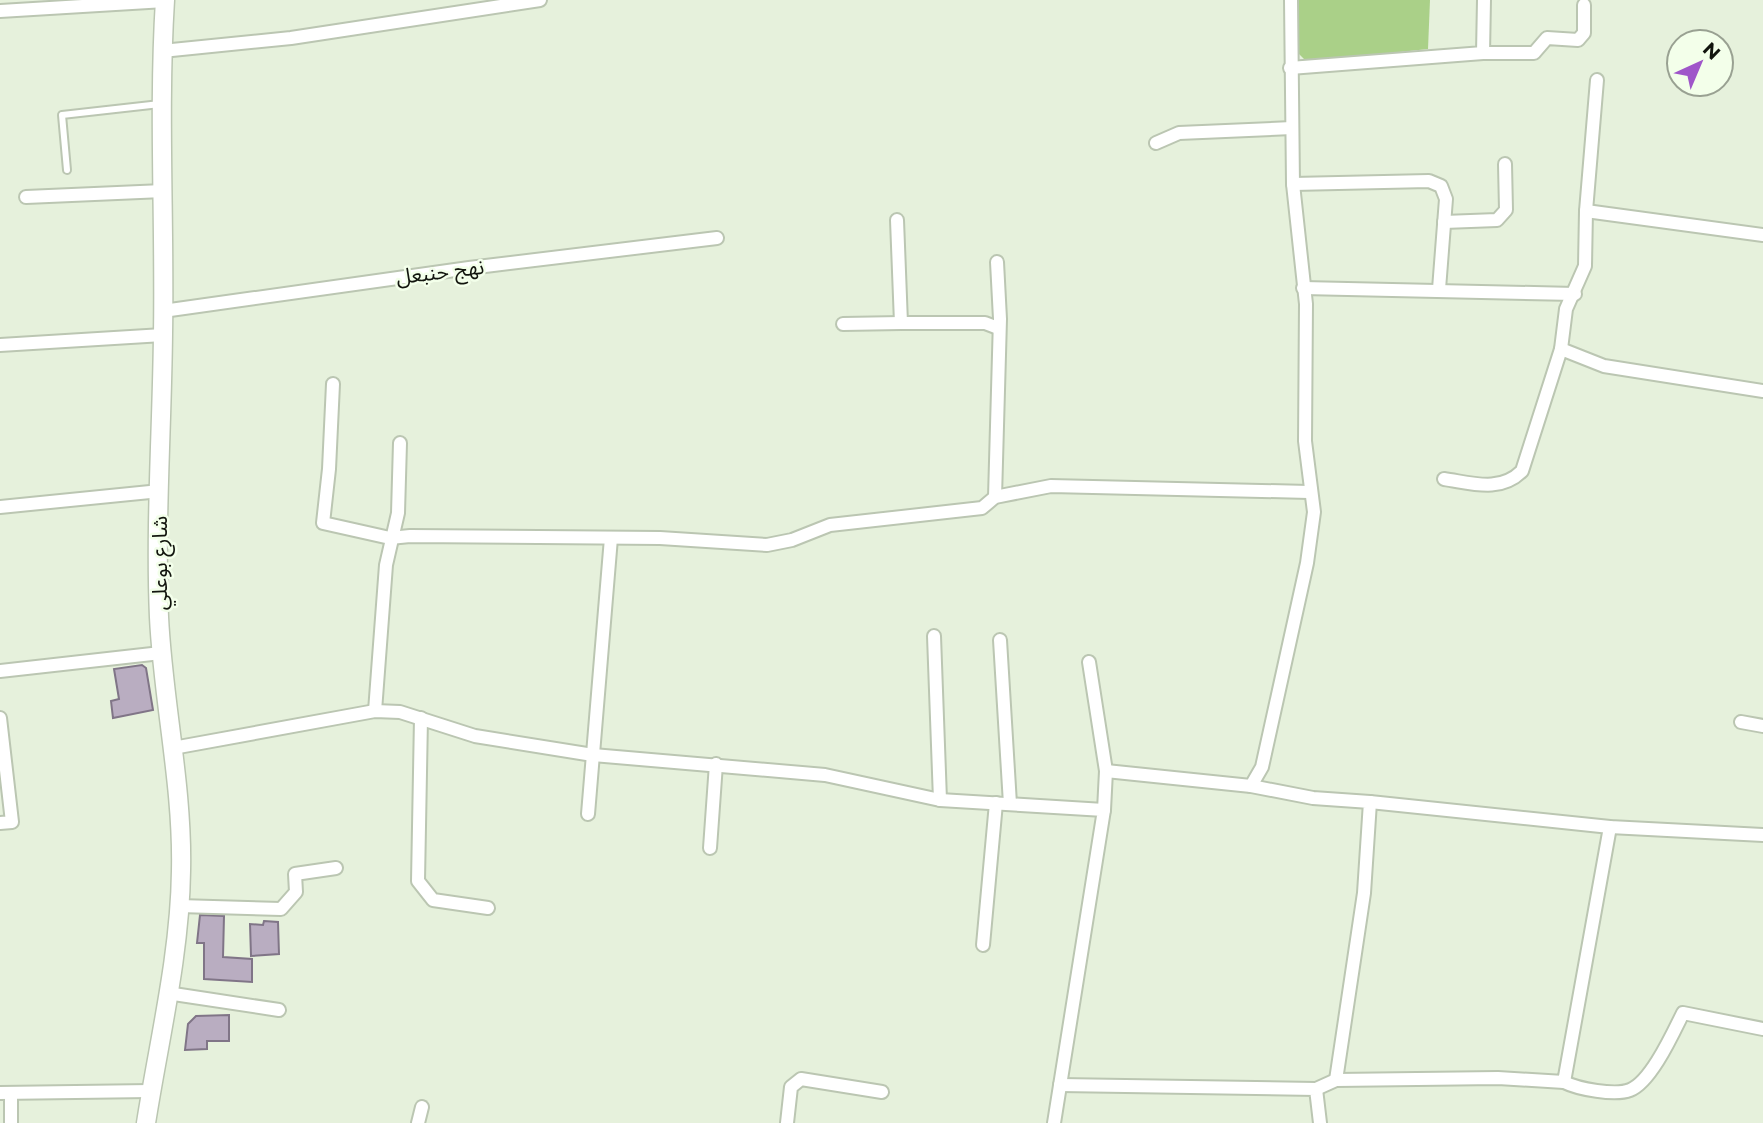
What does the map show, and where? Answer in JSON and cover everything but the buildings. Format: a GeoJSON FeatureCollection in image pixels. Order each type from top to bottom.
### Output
{"type":"FeatureCollection","features":[{"type":"Feature","properties":{"kind":"street"},"geometry":{"type":"LineString","coordinates":[[0,10],[165,0]]}},
{"type":"Feature","properties":{"kind":"street","name":"شارع بوعلي"},"geometry":{"type":"LineString","coordinates":[[146,1123],[179,906],[181,849],[173,748],[161,653],[162,51],[165,0]]}},
{"type":"Feature","properties":{"kind":"street"},"geometry":{"type":"LineString","coordinates":[[162,51],[279,40],[540,0]]}},
{"type":"Feature","properties":{"kind":"street"},"geometry":{"type":"LineString","coordinates":[[1251,786],[1262,768],[1307,564],[1314,512],[1309,492],[1305,441],[1306,304],[1293,184],[1291,0]]}},
{"type":"Feature","properties":{"kind":"street"},"geometry":{"type":"LineString","coordinates":[[1483,53],[1484,0]]}},
{"type":"Feature","properties":{"kind":"street"},"geometry":{"type":"LineString","coordinates":[[1290,68],[1483,53],[1534,52],[1547,38],[1578,40],[1584,33],[1584,5]]}},
{"type":"Feature","properties":{"kind":"street"},"geometry":{"type":"LineString","coordinates":[[1444,479],[1497,486],[1512,481],[1522,471],[1560,349],[1566,309],[1586,266],[1586,211],[1597,80]]}},
{"type":"Feature","properties":{"kind":"street"},"geometry":{"type":"LineString","coordinates":[[1156,143],[1179,133],[1292,128]]}},
{"type":"Feature","properties":{"kind":"street"},"geometry":{"type":"LineString","coordinates":[[1444,222],[1497,220],[1506,210],[1505,164]]}},
{"type":"Feature","properties":{"kind":"street"},"geometry":{"type":"LineString","coordinates":[[1293,184],[1435,183],[1441,186],[1446,199],[1440,289]]}},
{"type":"Feature","properties":{"kind":"street"},"geometry":{"type":"LineString","coordinates":[[26,197],[163,191]]}},
{"type":"Feature","properties":{"kind":"street"},"geometry":{"type":"LineString","coordinates":[[1586,211],[1763,235]]}},
{"type":"Feature","properties":{"kind":"street"},"geometry":{"type":"LineString","coordinates":[[897,220],[901,323]]}},
{"type":"Feature","properties":{"kind":"street","name":"نهج حنبعل"},"geometry":{"type":"LineString","coordinates":[[163,311],[469,268],[718,238]]}},
{"type":"Feature","properties":{"kind":"street"},"geometry":{"type":"LineString","coordinates":[[995,497],[997,262]]}},
{"type":"Feature","properties":{"kind":"street"},"geometry":{"type":"LineString","coordinates":[[1303,289],[1575,293]]}},
{"type":"Feature","properties":{"kind":"street"},"geometry":{"type":"LineString","coordinates":[[1544,292],[1566,309]]}},
{"type":"Feature","properties":{"kind":"street"},"geometry":{"type":"LineString","coordinates":[[843,324],[985,323],[998,328]]}},
{"type":"Feature","properties":{"kind":"street"},"geometry":{"type":"LineString","coordinates":[[0,345],[163,335]]}},
{"type":"Feature","properties":{"kind":"street"},"geometry":{"type":"LineString","coordinates":[[1560,349],[1604,366],[1763,391]]}},
{"type":"Feature","properties":{"kind":"street"},"geometry":{"type":"LineString","coordinates":[[333,384],[329,469],[323,523],[390,538],[611,538],[767,545],[792,540],[830,525],[982,508],[995,497],[1051,486],[1309,492]]}},
{"type":"Feature","properties":{"kind":"street"},"geometry":{"type":"LineString","coordinates":[[375,711],[390,538],[398,513],[400,443]]}},
{"type":"Feature","properties":{"kind":"street"},"geometry":{"type":"LineString","coordinates":[[0,508],[160,491]]}},
{"type":"Feature","properties":{"kind":"street"},"geometry":{"type":"LineString","coordinates":[[588,814],[611,538]]}},
{"type":"Feature","properties":{"kind":"street"},"geometry":{"type":"LineString","coordinates":[[934,636],[940,800]]}},
{"type":"Feature","properties":{"kind":"street"},"geometry":{"type":"LineString","coordinates":[[983,945],[1003,804],[1000,640]]}},
{"type":"Feature","properties":{"kind":"street"},"geometry":{"type":"LineString","coordinates":[[0,671],[161,653]]}},
{"type":"Feature","properties":{"kind":"street"},"geometry":{"type":"LineString","coordinates":[[1054,1123],[1104,810],[1106,771],[1089,662]]}},
{"type":"Feature","properties":{"kind":"street"},"geometry":{"type":"LineString","coordinates":[[173,748],[375,711],[400,712],[475,736],[593,755],[825,775],[940,800],[1104,810]]}},
{"type":"Feature","properties":{"kind":"street"},"geometry":{"type":"LineString","coordinates":[[0,718],[12,822],[0,823]]}},
{"type":"Feature","properties":{"kind":"street"},"geometry":{"type":"LineString","coordinates":[[421,718],[418,881],[433,900],[488,908]]}},
{"type":"Feature","properties":{"kind":"street"},"geometry":{"type":"LineString","coordinates":[[1741,722],[1763,726]]}},
{"type":"Feature","properties":{"kind":"street"},"geometry":{"type":"LineString","coordinates":[[710,848],[716,764]]}},
{"type":"Feature","properties":{"kind":"street"},"geometry":{"type":"LineString","coordinates":[[1106,771],[1251,786],[1313,798],[1610,827],[1763,835]]}},
{"type":"Feature","properties":{"kind":"street"},"geometry":{"type":"LineString","coordinates":[[1336,1080],[1364,893],[1370,802]]}},
{"type":"Feature","properties":{"kind":"street"},"geometry":{"type":"LineString","coordinates":[[1564,1082],[1610,827]]}},
{"type":"Feature","properties":{"kind":"street"},"geometry":{"type":"LineString","coordinates":[[179,906],[281,909],[296,892],[295,874],[336,868]]}},
{"type":"Feature","properties":{"kind":"street"},"geometry":{"type":"LineString","coordinates":[[167,993],[279,1010]]}},
{"type":"Feature","properties":{"kind":"street"},"geometry":{"type":"LineString","coordinates":[[1060,1085],[1316,1089],[1336,1080],[1498,1078],[1564,1082],[1579,1089],[1628,1091],[1638,1085],[1666,1048],[1683,1013],[1763,1029]]}},
{"type":"Feature","properties":{"kind":"street"},"geometry":{"type":"LineString","coordinates":[[787,1123],[792,1087],[801,1079],[882,1092]]}},
{"type":"Feature","properties":{"kind":"street"},"geometry":{"type":"LineString","coordinates":[[1316,1089],[1320,1123]]}},
{"type":"Feature","properties":{"kind":"street"},"geometry":{"type":"LineString","coordinates":[[11,1123],[5,1093],[151,1091]]}},
{"type":"Feature","properties":{"kind":"street"},"geometry":{"type":"LineString","coordinates":[[418,1123],[422,1107]]}},
{"type":"Feature","properties":{"kind":"lane"},"geometry":{"type":"LineString","coordinates":[[67,170],[62,115],[162,104]]}},
{"type":"Feature","properties":{"kind":"green space"},"geometry":{"type":"Polygon","coordinates":[[[1299,0],[1430,0],[1428,49],[1307,62],[1299,54],[1299,0]]]}}]}
